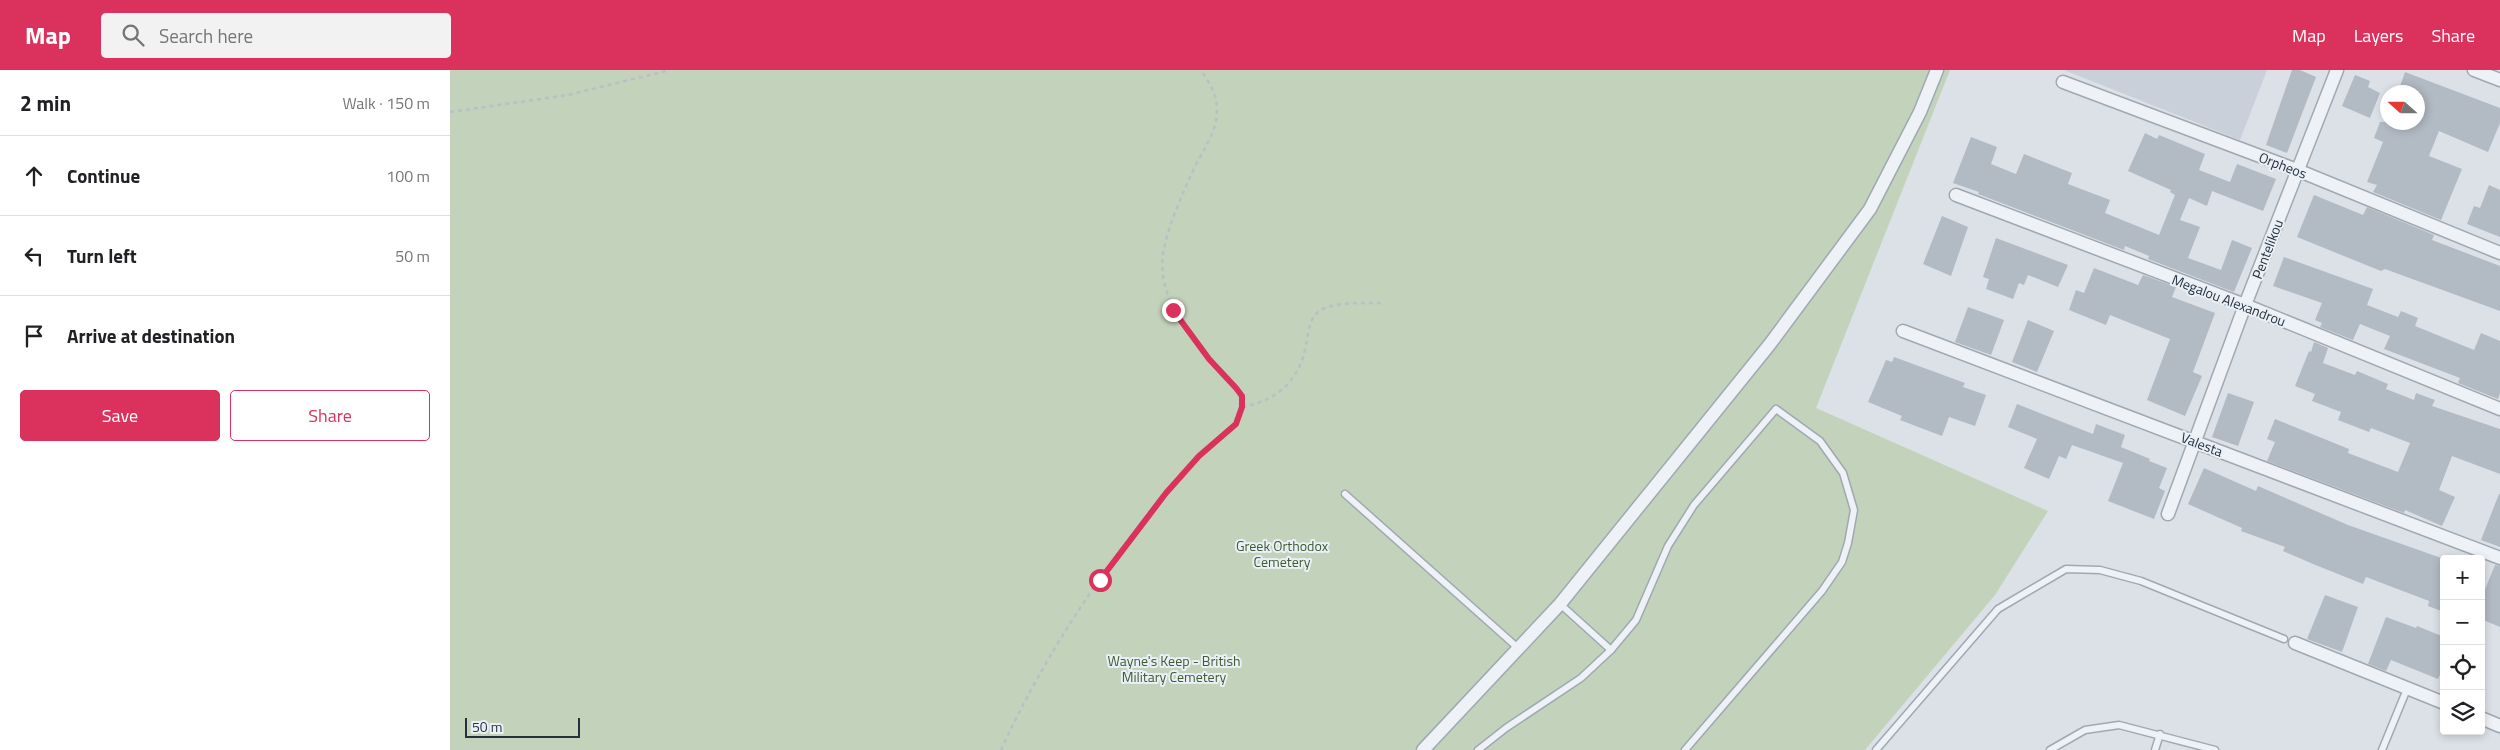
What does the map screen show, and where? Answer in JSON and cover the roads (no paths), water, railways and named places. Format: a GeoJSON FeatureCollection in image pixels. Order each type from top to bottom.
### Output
{"type":"FeatureCollection","features":[{"type":"Feature","properties":{"kind":"street"},"geometry":{"type":"LineString","coordinates":[[1423,750],[1560,604],[1770,344],[1870,209],[1920,112],[1937,70]]}},
{"type":"Feature","properties":{"kind":"street","name":"Pentelikou"},"geometry":{"type":"LineString","coordinates":[[2168,514],[2245,305],[2337,70]]}},
{"type":"Feature","properties":{"kind":"street"},"geometry":{"type":"LineString","coordinates":[[2474,70],[2500,80]]}},
{"type":"Feature","properties":{"kind":"street","name":"Orpheos"},"geometry":{"type":"LineString","coordinates":[[2063,82],[2297,170],[2500,253]]}},
{"type":"Feature","properties":{"kind":"street","name":"Megalou Alexandrou"},"geometry":{"type":"LineString","coordinates":[[1956,195],[2245,305],[2500,409]]}},
{"type":"Feature","properties":{"kind":"street","name":"Valesta"},"geometry":{"type":"LineString","coordinates":[[1903,332],[2500,558]]}},
{"type":"Feature","properties":{"kind":"street"},"geometry":{"type":"LineString","coordinates":[[2290,641],[2440,701]]}},
{"type":"Feature","properties":{"kind":"street"},"geometry":{"type":"LineString","coordinates":[[2485,720],[2500,726]]}},
{"type":"Feature","properties":{"kind":"lane"},"geometry":{"type":"LineString","coordinates":[[1478,750],[1506,728],[1581,678],[1611,650],[1636,620],[1668,546],[1694,505],[1776,409],[1820,440],[1843,473],[1854,510],[1848,543],[1842,562],[1822,591],[1685,750]]}},
{"type":"Feature","properties":{"kind":"lane"},"geometry":{"type":"LineString","coordinates":[[1345,494],[1518,648]]}},
{"type":"Feature","properties":{"kind":"lane"},"geometry":{"type":"LineString","coordinates":[[1876,750],[1998,609],[2066,569],[2100,570],[2142,581],[2290,641]]}},
{"type":"Feature","properties":{"kind":"lane"},"geometry":{"type":"LineString","coordinates":[[1560,604],[1611,650]]}},
{"type":"Feature","properties":{"kind":"lane"},"geometry":{"type":"LineString","coordinates":[[2382,750],[2407,689]]}},
{"type":"Feature","properties":{"kind":"lane"},"geometry":{"type":"LineString","coordinates":[[2050,750],[2085,730],[2119,725],[2160,734],[2215,750]]}},
{"type":"Feature","properties":{"kind":"lane"},"geometry":{"type":"LineString","coordinates":[[2155,750],[2160,734]]}},
{"type":"Feature","properties":{"kind":"park label","name":"Greek Orthodox Cemetery"},"geometry":{"type":"Point","coordinates":[1282,554]}},
{"type":"Feature","properties":{"kind":"park label","name":"Wayne's Keep - British Military Cemetery"},"geometry":{"type":"Point","coordinates":[1174,668]}}]}
